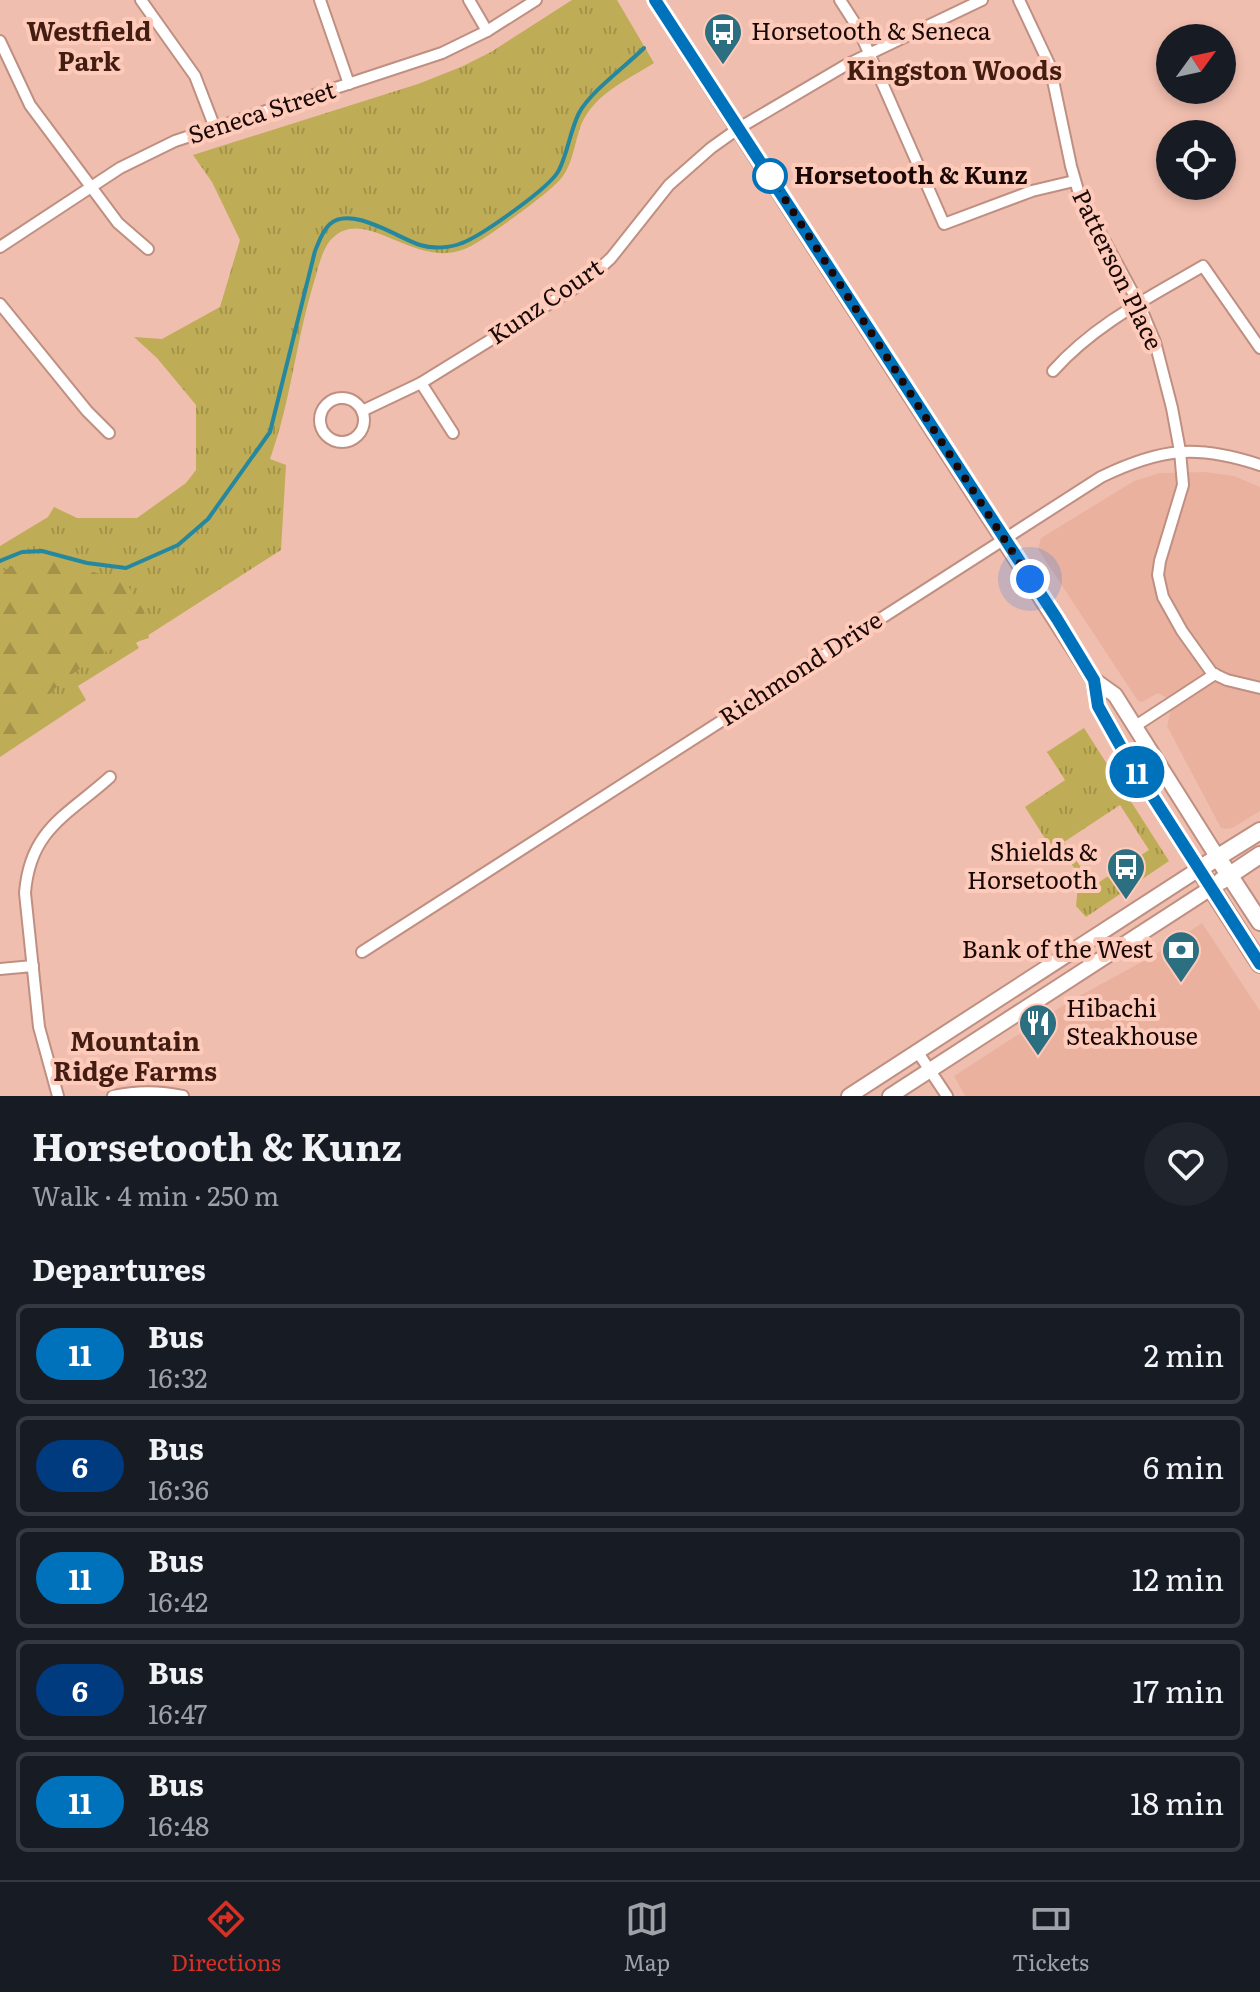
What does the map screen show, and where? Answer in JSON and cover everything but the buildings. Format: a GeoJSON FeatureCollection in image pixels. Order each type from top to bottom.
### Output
{"type":"FeatureCollection","features":[{"type":"Feature","properties":{"kind":"main road"},"geometry":{"type":"LineString","coordinates":[[655,0],[1094,680],[1115,695],[1260,922]]}},
{"type":"Feature","properties":{"kind":"main road"},"geometry":{"type":"LineString","coordinates":[[1094,680],[1098,706],[1106,720],[1260,964]]}},
{"type":"Feature","properties":{"kind":"main road"},"geometry":{"type":"LineString","coordinates":[[849,1096],[1260,831]]}},
{"type":"Feature","properties":{"kind":"main road"},"geometry":{"type":"LineString","coordinates":[[890,1096],[1260,855]]}},
{"type":"Feature","properties":{"kind":"street"},"geometry":{"type":"LineString","coordinates":[[141,0],[195,76],[215,128]]}},
{"type":"Feature","properties":{"kind":"street"},"geometry":{"type":"LineString","coordinates":[[320,0],[349,84]]}},
{"type":"Feature","properties":{"kind":"street"},"geometry":{"type":"LineString","coordinates":[[469,0],[487,31]]}},
{"type":"Feature","properties":{"kind":"street","name":"Seneca Street"},"geometry":{"type":"LineString","coordinates":[[0,247],[141,156],[215,128],[442,53],[487,31],[536,0]]}},
{"type":"Feature","properties":{"kind":"street"},"geometry":{"type":"LineString","coordinates":[[840,0],[850,12],[899,117],[944,224],[1021,195],[1074,181]]}},
{"type":"Feature","properties":{"kind":"street"},"geometry":{"type":"LineString","coordinates":[[739,128],[815,81],[982,0]]}},
{"type":"Feature","properties":{"kind":"street","name":"Patterson Place"},"geometry":{"type":"LineString","coordinates":[[1019,0],[1050,66],[1074,181],[1139,304],[1161,364],[1180,451],[1183,485],[1158,575],[1163,597],[1182,631],[1215,674]]}},
{"type":"Feature","properties":{"kind":"street"},"geometry":{"type":"LineString","coordinates":[[0,41],[30,105],[118,223],[148,249]]}},
{"type":"Feature","properties":{"kind":"street","name":"Kunz Court"},"geometry":{"type":"LineString","coordinates":[[362,411],[421,383],[594,275],[669,185],[739,128]]}},
{"type":"Feature","properties":{"kind":"street"},"geometry":{"type":"LineString","coordinates":[[1053,371],[1085,338],[1104,324],[1203,266],[1260,348]]}},
{"type":"Feature","properties":{"kind":"street"},"geometry":{"type":"LineString","coordinates":[[0,304],[87,411],[109,433]]}},
{"type":"Feature","properties":{"kind":"street"},"geometry":{"type":"LineString","coordinates":[[421,383],[453,433]]}},
{"type":"Feature","properties":{"kind":"street"},"geometry":{"type":"LineString","coordinates":[[345,398],[362,411],[364,425],[356,438],[335,441],[323,431],[320,418],[331,401],[345,398]]}},
{"type":"Feature","properties":{"kind":"street","name":"Richmond Drive"},"geometry":{"type":"LineString","coordinates":[[362,952],[1101,477],[1150,457],[1180,451],[1211,453],[1260,465]]}},
{"type":"Feature","properties":{"kind":"street"},"geometry":{"type":"LineString","coordinates":[[1134,727],[1215,674],[1260,688]]}},
{"type":"Feature","properties":{"kind":"street"},"geometry":{"type":"LineString","coordinates":[[58,1096],[42,1042],[25,893],[26,876],[35,849],[53,824],[110,777]]}},
{"type":"Feature","properties":{"kind":"street"},"geometry":{"type":"LineString","coordinates":[[0,969],[33,966]]}},
{"type":"Feature","properties":{"kind":"street"},"geometry":{"type":"LineString","coordinates":[[917,1051],[947,1096]]}},
{"type":"Feature","properties":{"kind":"street"},"geometry":{"type":"LineString","coordinates":[[113,1096],[158,1092],[183,1096]]}},
{"type":"Feature","properties":{"kind":"shaded area"},"geometry":{"type":"Polygon","coordinates":[[[1204,472],[1234,476],[1260,487],[1260,811],[1226,829],[1221,828],[1167,726],[1173,701],[1158,693],[1142,702],[1138,701],[1038,549],[1041,538],[1134,481],[1160,473],[1204,472]]]}},
{"type":"Feature","properties":{"kind":"shaded area"},"geometry":{"type":"Polygon","coordinates":[[[1202,923],[1260,1011],[1260,1096],[965,1096],[954,1076],[1070,1001],[1151,957],[1202,923]]]}},
{"type":"Feature","properties":{"kind":"green space"},"geometry":{"type":"Polygon","coordinates":[[[572,0],[617,0],[654,63],[612,89],[594,105],[581,125],[572,158],[557,183],[471,246],[451,253],[431,252],[358,229],[343,231],[329,242],[320,261],[308,304],[270,459],[286,465],[281,550],[136,643],[139,648],[78,686],[86,700],[0,757],[0,546],[48,517],[54,507],[77,518],[137,518],[186,483],[196,470],[196,405],[157,358],[134,337],[162,339],[220,307],[240,240],[212,182],[193,155],[418,84],[461,67],[491,52],[572,0]]]}},
{"type":"Feature","properties":{"kind":"green space"},"geometry":{"type":"Polygon","coordinates":[[[28,557],[51,560],[125,581],[144,611],[149,638],[107,651],[63,680],[48,696],[37,722],[0,746],[0,573],[28,557]]]}},
{"type":"Feature","properties":{"kind":"green space"},"geometry":{"type":"Polygon","coordinates":[[[1084,728],[1169,861],[1086,917],[1076,906],[1079,875],[1064,853],[1046,840],[1025,807],[1065,780],[1047,752],[1084,728]],[[1120,805],[1064,842],[1093,886],[1149,850],[1120,805]]]}},
{"type":"Feature","properties":{"kind":"waterway"},"geometry":{"type":"LineString","coordinates":[[0,561],[22,552],[42,551],[87,563],[126,568],[178,545],[208,519],[270,432],[315,251],[327,227],[339,219],[362,220],[430,247],[452,246],[471,239],[515,210],[553,178],[562,163],[584,105],[644,48]]}},
{"type":"Feature","properties":{"kind":"bus line","name":"11"},"geometry":{"type":"LineString","coordinates":[[655,0],[1057,619],[1094,680],[1098,706],[1121,747],[1260,964]]}},
{"type":"Feature","properties":{"kind":"place","name":"Horsetooth & Seneca"},"geometry":{"type":"Point","coordinates":[723,66]}},
{"type":"Feature","properties":{"kind":"place","name":"Horsetooth & Kunz"},"geometry":{"type":"Point","coordinates":[770,176]}},
{"type":"Feature","properties":{"kind":"place","name":"Shields & Horsetooth"},"geometry":{"type":"Point","coordinates":[1126,901]}},
{"type":"Feature","properties":{"kind":"place","name":"Bank of the West"},"geometry":{"type":"Point","coordinates":[1181,984]}},
{"type":"Feature","properties":{"kind":"place","name":"Hibachi Steakhouse"},"geometry":{"type":"Point","coordinates":[1038,1057]}},
{"type":"Feature","properties":{"kind":"district","name":"Westfield Park"},"geometry":{"type":"Point","coordinates":[89,47]}},
{"type":"Feature","properties":{"kind":"district","name":"Kingston Woods"},"geometry":{"type":"Point","coordinates":[954,71]}},
{"type":"Feature","properties":{"kind":"district","name":"Mountain Ridge Farms"},"geometry":{"type":"Point","coordinates":[135,1057]}},
{"type":"Feature","properties":{"kind":"route"},"geometry":{"type":"LineString","coordinates":[[770,176],[1030,579]]}}]}
